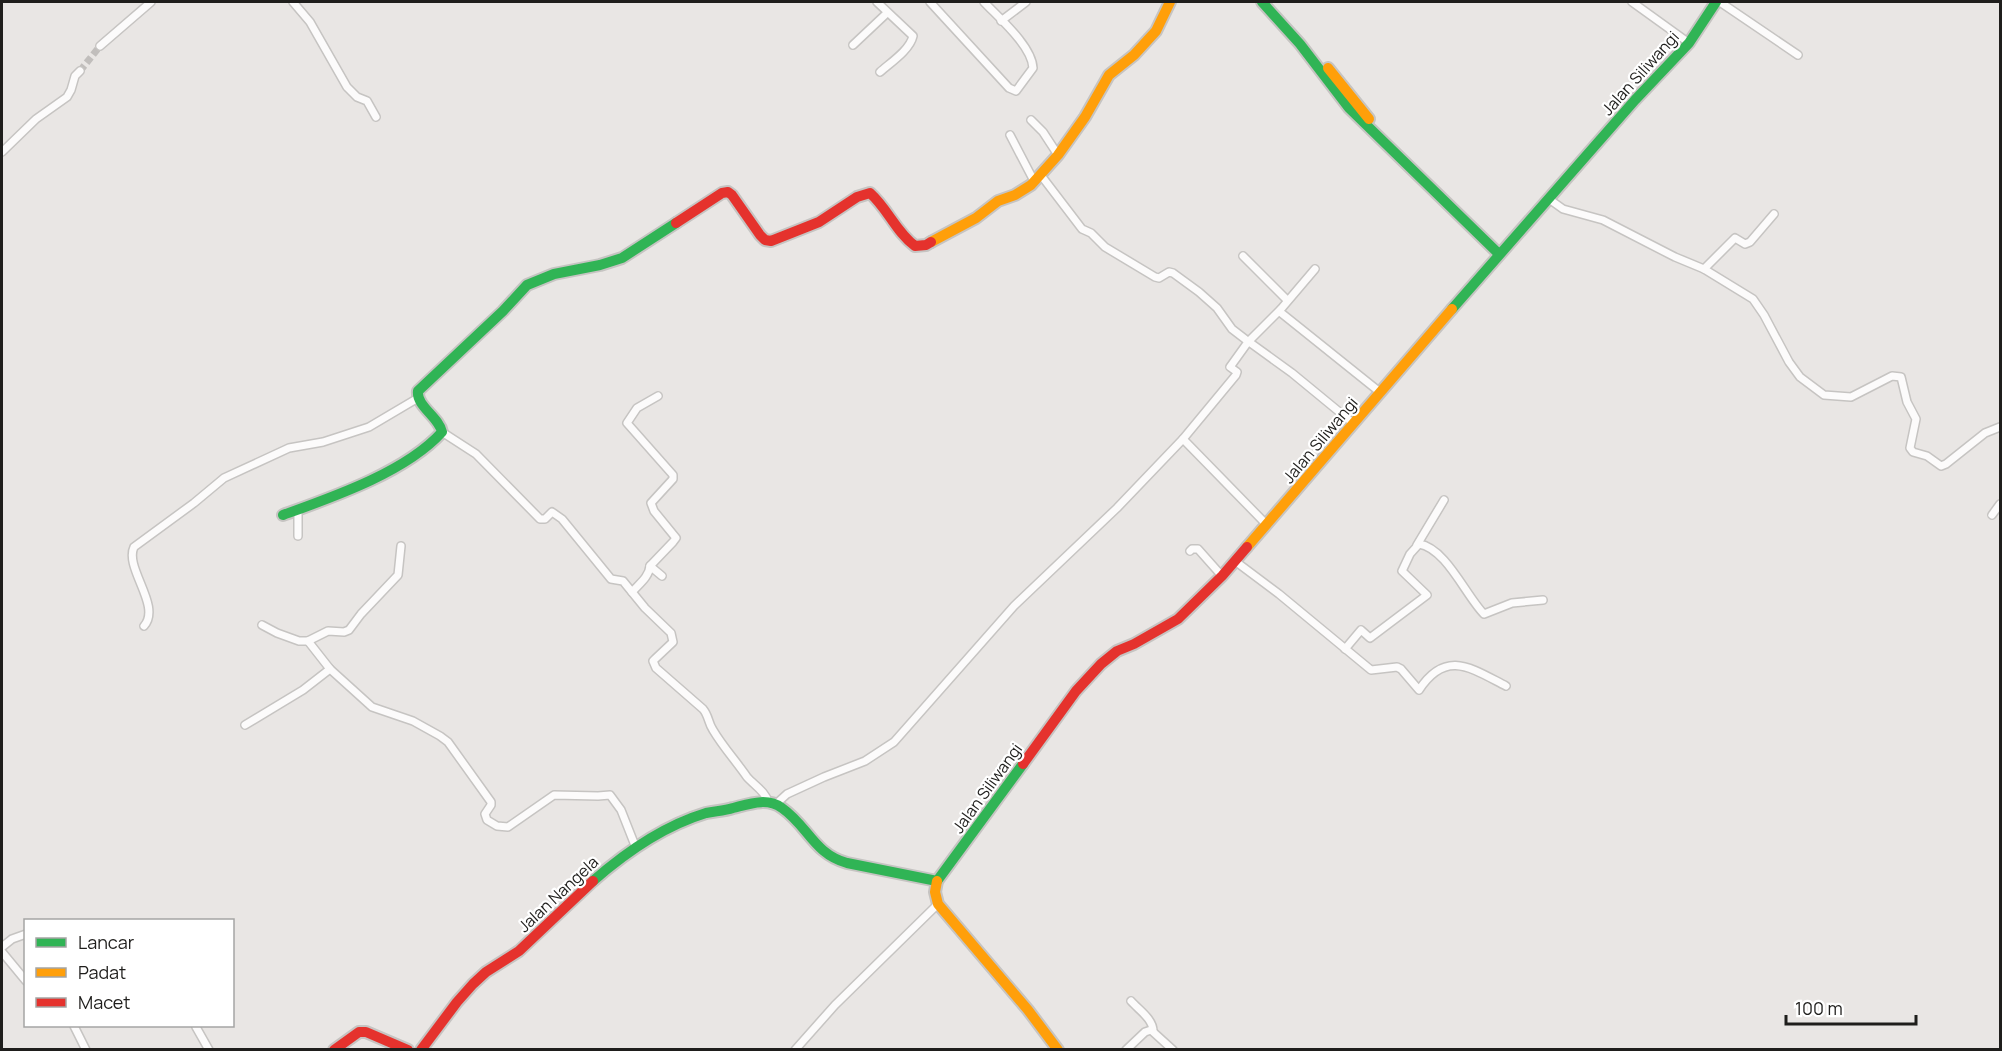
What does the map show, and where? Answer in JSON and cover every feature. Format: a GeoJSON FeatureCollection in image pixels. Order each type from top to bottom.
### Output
{"type":"FeatureCollection","features":[{"type":"Feature","properties":{"kind":"street"},"geometry":{"type":"LineString","coordinates":[[100,46],[152,2]]}},
{"type":"Feature","properties":{"kind":"street"},"geometry":{"type":"LineString","coordinates":[[293,2],[310,22],[347,87],[357,97],[367,101],[376,117]]}},
{"type":"Feature","properties":{"kind":"street"},"geometry":{"type":"LineString","coordinates":[[877,2],[913,36],[913,40],[880,72]]}},
{"type":"Feature","properties":{"kind":"street"},"geometry":{"type":"LineString","coordinates":[[930,2],[1009,88],[1017,90],[1033,68],[1032,59],[984,2]]}},
{"type":"Feature","properties":{"kind":"street"},"geometry":{"type":"LineString","coordinates":[[1001,21],[1026,2]]}},
{"type":"Feature","properties":{"kind":"street"},"geometry":{"type":"LineString","coordinates":[[283,515],[352,489],[423,450],[439,437],[442,432],[441,426],[418,399],[418,391],[506,308],[523,288],[545,277],[606,265],[622,258],[722,193],[728,192],[732,195],[760,235],[765,240],[771,241],[827,219],[856,195],[870,193],[877,198],[906,239],[915,246],[926,245],[976,218],[998,201],[1015,195],[1037,178],[1058,155],[1085,117],[1109,75],[1134,55],[1156,31],[1166,15],[1170,2]]}},
{"type":"Feature","properties":{"kind":"street"},"geometry":{"type":"LineString","coordinates":[[1262,2],[1300,44],[1349,108],[1381,141],[1501,252]]}},
{"type":"Feature","properties":{"kind":"street"},"geometry":{"type":"LineString","coordinates":[[1271,2],[1305,39],[1384,137],[1501,252]]}},
{"type":"Feature","properties":{"kind":"street"},"geometry":{"type":"LineString","coordinates":[[1632,2],[1689,43]]}},
{"type":"Feature","properties":{"kind":"street"},"geometry":{"type":"LineString","coordinates":[[1718,2],[1798,55]]}},
{"type":"Feature","properties":{"kind":"street","name":"Jalan Siliwangi"},"geometry":{"type":"LineString","coordinates":[[937,881],[1076,691],[1101,664],[1117,651],[1151,636],[1178,619],[1222,576],[1382,393],[1501,252],[1635,100],[1689,43],[1718,2]]}},
{"type":"Feature","properties":{"kind":"street"},"geometry":{"type":"LineString","coordinates":[[853,45],[887,13]]}},
{"type":"Feature","properties":{"kind":"street"},"geometry":{"type":"LineString","coordinates":[[2,152],[36,120],[67,97],[75,76],[80,71]]}},
{"type":"Feature","properties":{"kind":"street"},"geometry":{"type":"LineString","coordinates":[[1031,120],[1043,132],[1058,155]]}},
{"type":"Feature","properties":{"kind":"street"},"geometry":{"type":"LineString","coordinates":[[1010,135],[1037,178],[1078,224],[1105,247],[1155,277],[1159,278],[1169,272],[1173,273],[1216,308],[1232,329],[1292,373],[1354,424]]}},
{"type":"Feature","properties":{"kind":"street"},"geometry":{"type":"LineString","coordinates":[[1549,199],[1563,209],[1603,220],[1675,257],[1704,269],[1753,300],[1764,315],[1789,362],[1800,376],[1824,394],[1851,397],[1892,376],[1901,377],[1907,402],[1916,419],[1910,448],[1913,452],[1927,456],[1941,466],[1946,465],[1985,433],[2001,427]]}},
{"type":"Feature","properties":{"kind":"street"},"geometry":{"type":"LineString","coordinates":[[1704,269],[1735,238],[1745,244],[1750,242],[1774,214]]}},
{"type":"Feature","properties":{"kind":"street"},"geometry":{"type":"LineString","coordinates":[[1243,256],[1287,300]]}},
{"type":"Feature","properties":{"kind":"street"},"geometry":{"type":"LineString","coordinates":[[772,803],[824,777],[865,761],[894,742],[1014,606],[1118,508],[1183,439],[1236,375],[1237,372],[1230,367],[1248,342],[1280,310],[1315,269]]}},
{"type":"Feature","properties":{"kind":"street"},"geometry":{"type":"LineString","coordinates":[[1280,310],[1293,323],[1382,393]]}},
{"type":"Feature","properties":{"kind":"street"},"geometry":{"type":"LineString","coordinates":[[632,592],[650,571],[650,566],[676,538],[651,504],[674,477],[627,423],[637,408],[658,396]]}},
{"type":"Feature","properties":{"kind":"street"},"geometry":{"type":"LineString","coordinates":[[144,626],[148,621],[149,610],[132,559],[131,553],[134,547],[224,478],[289,448],[323,442],[369,427],[418,399]]}},
{"type":"Feature","properties":{"kind":"street"},"geometry":{"type":"LineString","coordinates":[[442,432],[476,454],[540,519],[545,519],[552,512],[562,519],[611,579],[621,580],[673,635],[673,642],[653,661],[656,668],[707,713],[716,735],[751,781],[772,803],[784,810],[825,854],[852,865],[881,868],[937,881],[935,892],[938,904],[1028,1010],[1058,1050]]}},
{"type":"Feature","properties":{"kind":"street"},"geometry":{"type":"LineString","coordinates":[[1183,439],[1267,525]]}},
{"type":"Feature","properties":{"kind":"street"},"geometry":{"type":"LineString","coordinates":[[1345,649],[1361,630],[1370,638],[1427,595],[1402,571],[1444,500]]}},
{"type":"Feature","properties":{"kind":"street"},"geometry":{"type":"LineString","coordinates":[[1992,516],[2001,504]]}},
{"type":"Feature","properties":{"kind":"street"},"geometry":{"type":"LineString","coordinates":[[298,510],[298,536]]}},
{"type":"Feature","properties":{"kind":"street"},"geometry":{"type":"LineString","coordinates":[[1417,545],[1422,544],[1428,547],[1451,567],[1468,595],[1484,614],[1512,603],[1543,600]]}},
{"type":"Feature","properties":{"kind":"street"},"geometry":{"type":"LineString","coordinates":[[262,625],[291,638],[308,641],[328,631],[348,630],[398,575],[401,546]]}},
{"type":"Feature","properties":{"kind":"street"},"geometry":{"type":"LineString","coordinates":[[1190,551],[1198,549],[1222,576]]}},
{"type":"Feature","properties":{"kind":"street"},"geometry":{"type":"LineString","coordinates":[[1235,561],[1371,670],[1397,667],[1419,690],[1433,672],[1449,665],[1468,668],[1506,686]]}},
{"type":"Feature","properties":{"kind":"street"},"geometry":{"type":"LineString","coordinates":[[650,566],[662,576]]}},
{"type":"Feature","properties":{"kind":"street"},"geometry":{"type":"LineString","coordinates":[[308,641],[330,669],[372,707],[413,721],[440,735],[448,742],[491,802],[485,814],[490,822],[501,827],[513,825],[554,795],[610,795],[621,810],[636,848]]}},
{"type":"Feature","properties":{"kind":"street"},"geometry":{"type":"LineString","coordinates":[[245,725],[303,690],[330,669]]}},
{"type":"Feature","properties":{"kind":"street","name":"Jalan Nangela"},"geometry":{"type":"LineString","coordinates":[[420,1050],[479,977],[494,965],[516,953],[594,878],[636,848],[693,818],[747,804],[772,803]]}},
{"type":"Feature","properties":{"kind":"street"},"geometry":{"type":"LineString","coordinates":[[795,1050],[835,1005],[938,904]]}},
{"type":"Feature","properties":{"kind":"street"},"geometry":{"type":"LineString","coordinates":[[24,935],[12,939],[2,950],[24,978]]}},
{"type":"Feature","properties":{"kind":"street"},"geometry":{"type":"LineString","coordinates":[[1131,1001],[1153,1026],[1153,1031],[1173,1050]]}},
{"type":"Feature","properties":{"kind":"street"},"geometry":{"type":"LineString","coordinates":[[74,1027],[86,1050]]}},
{"type":"Feature","properties":{"kind":"street"},"geometry":{"type":"LineString","coordinates":[[196,1027],[209,1050]]}},
{"type":"Feature","properties":{"kind":"street"},"geometry":{"type":"LineString","coordinates":[[1126,1050],[1145,1032],[1153,1031]]}},
{"type":"Feature","properties":{"kind":"street"},"geometry":{"type":"LineString","coordinates":[[334,1050],[359,1032],[366,1032],[408,1050]]}},
{"type":"Feature","properties":{"kind":"tunnel"},"geometry":{"type":"LineString","coordinates":[[80,71],[100,46]]}},
{"type":"Feature","properties":{"kind":"traffic: fast"},"geometry":{"type":"LineString","coordinates":[[1262,2],[1300,44],[1349,108],[1499,254]]}},
{"type":"Feature","properties":{"kind":"traffic: fast"},"geometry":{"type":"LineString","coordinates":[[1452,309],[1635,100],[1689,43],[1716,2]]}},
{"type":"Feature","properties":{"kind":"traffic: fast"},"geometry":{"type":"LineString","coordinates":[[283,515],[368,482],[409,459],[442,432],[437,421],[420,402],[418,391],[503,311],[527,285],[554,274],[622,258],[676,223]]}},
{"type":"Feature","properties":{"kind":"traffic: fast"},"geometry":{"type":"LineString","coordinates":[[593,881],[632,850],[690,818],[764,802],[776,805],[791,815],[819,846],[836,859],[937,881],[1023,764]]}},
{"type":"Feature","properties":{"kind":"traffic: slow"},"geometry":{"type":"LineString","coordinates":[[931,242],[976,218],[998,201],[1015,195],[1031,185],[1058,155],[1085,117],[1109,75],[1134,55],[1156,31],[1170,2]]}},
{"type":"Feature","properties":{"kind":"traffic: slow"},"geometry":{"type":"LineString","coordinates":[[1328,68],[1369,119]]}},
{"type":"Feature","properties":{"kind":"traffic: slow"},"geometry":{"type":"LineString","coordinates":[[1247,547],[1452,309]]}},
{"type":"Feature","properties":{"kind":"traffic: slow"},"geometry":{"type":"LineString","coordinates":[[937,881],[935,892],[938,904],[1028,1010],[1058,1050]]}},
{"type":"Feature","properties":{"kind":"traffic: jam"},"geometry":{"type":"LineString","coordinates":[[676,223],[722,193],[728,192],[760,235],[765,240],[771,241],[819,222],[857,197],[870,193],[902,234],[915,246],[931,242]]}},
{"type":"Feature","properties":{"kind":"traffic: jam"},"geometry":{"type":"LineString","coordinates":[[1023,764],[1076,691],[1101,664],[1117,651],[1178,619],[1222,576],[1247,547]]}},
{"type":"Feature","properties":{"kind":"traffic: jam"},"geometry":{"type":"LineString","coordinates":[[421,1050],[473,984],[486,972],[519,951],[593,881]]}},
{"type":"Feature","properties":{"kind":"traffic: jam"},"geometry":{"type":"LineString","coordinates":[[334,1050],[359,1032],[366,1032],[408,1050]]}}]}
